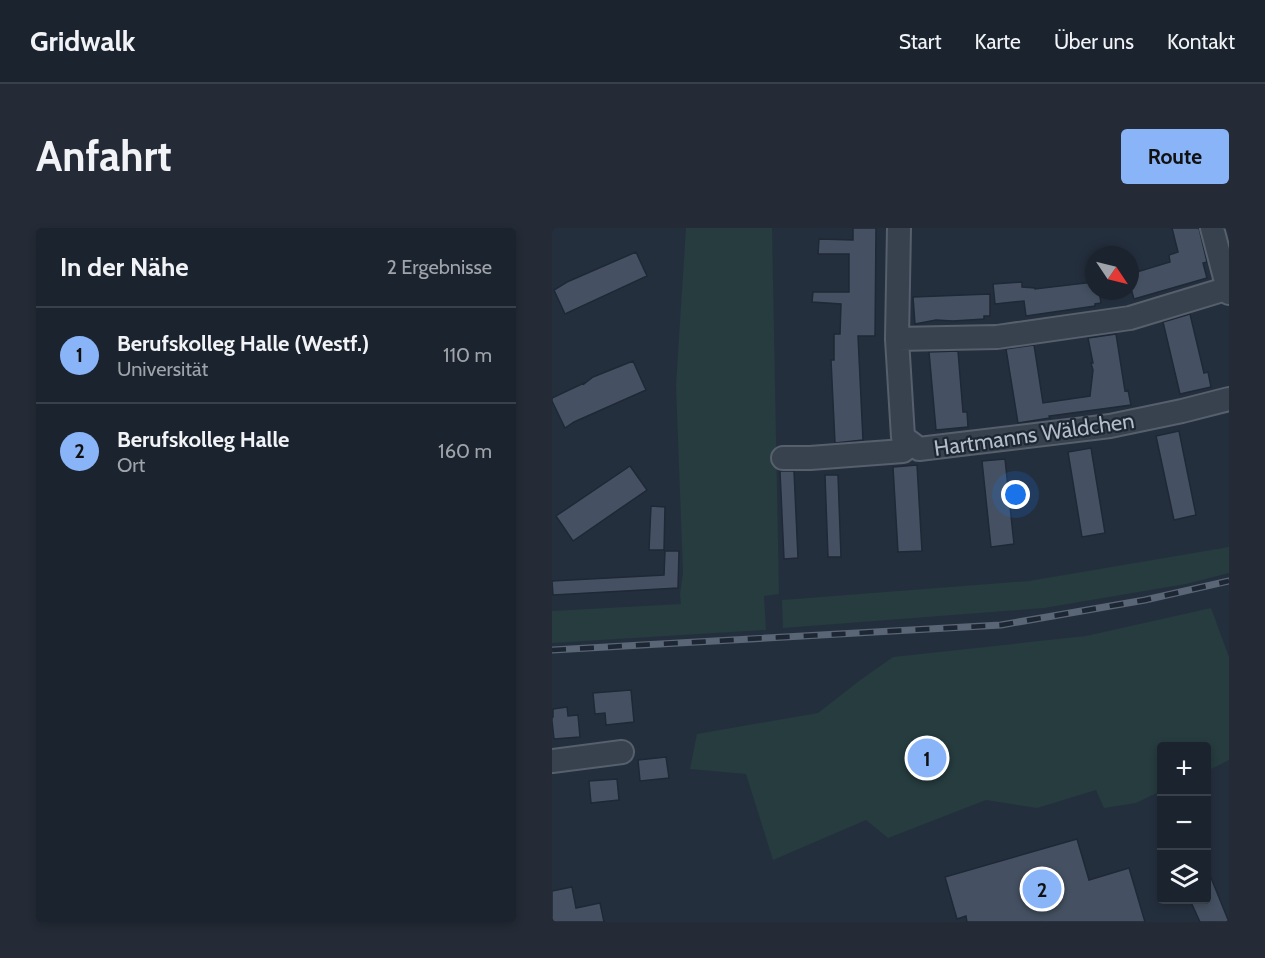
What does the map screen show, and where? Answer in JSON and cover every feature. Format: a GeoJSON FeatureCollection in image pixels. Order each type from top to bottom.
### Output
{"type":"FeatureCollection","features":[{"type":"Feature","properties":{"kind":"street","name":"Hartmanns Wäldchen"},"geometry":{"type":"LineString","coordinates":[[899,228],[897,339],[903,437],[918,449],[1110,426],[1229,399]]}},
{"type":"Feature","properties":{"kind":"street"},"geometry":{"type":"LineString","coordinates":[[897,339],[997,337],[1130,318],[1229,290],[1212,228]]}},
{"type":"Feature","properties":{"kind":"street"},"geometry":{"type":"LineString","coordinates":[[783,458],[903,451],[911,443]]}},
{"type":"Feature","properties":{"kind":"street"},"geometry":{"type":"LineString","coordinates":[[552,761],[622,752]]}},
{"type":"Feature","properties":{"kind":"green space"},"geometry":{"type":"Polygon","coordinates":[[[686,228],[772,228],[779,594],[764,596],[766,630],[552,643],[552,611],[681,604],[683,573],[676,385],[686,228]]]}},
{"type":"Feature","properties":{"kind":"green space"},"geometry":{"type":"Polygon","coordinates":[[[1229,547],[1229,573],[1186,584],[1044,608],[783,628],[782,600],[1029,581],[1229,547]]]}},
{"type":"Feature","properties":{"kind":"green space"},"geometry":{"type":"Polygon","coordinates":[[[1211,608],[1229,657],[1229,760],[1211,769],[1211,742],[1157,742],[1157,793],[1136,803],[1104,808],[1096,790],[1037,808],[986,800],[888,838],[866,820],[773,860],[746,774],[690,769],[697,734],[818,713],[893,657],[1086,636],[1211,608]]]}},
{"type":"Feature","properties":{"kind":"building"},"geometry":{"type":"Polygon","coordinates":[[[853,228],[876,228],[875,336],[858,336],[863,440],[835,443],[831,360],[834,360],[834,334],[840,334],[841,304],[812,302],[813,292],[849,292],[849,254],[818,254],[819,239],[853,240],[853,228]]]}},
{"type":"Feature","properties":{"kind":"building"},"geometry":{"type":"Polygon","coordinates":[[[1172,228],[1199,228],[1207,262],[1203,263],[1207,278],[1139,298],[1139,271],[1170,262],[1169,255],[1178,252],[1172,228]]]}},
{"type":"Feature","properties":{"kind":"building"},"geometry":{"type":"Polygon","coordinates":[[[636,252],[647,276],[565,314],[554,290],[636,252]]]}},
{"type":"Feature","properties":{"kind":"building"},"geometry":{"type":"Polygon","coordinates":[[[1022,282],[1022,287],[1035,289],[1085,283],[1085,300],[1100,300],[1101,303],[1095,306],[1026,316],[1024,301],[995,304],[993,284],[1022,282]]]}},
{"type":"Feature","properties":{"kind":"building"},"geometry":{"type":"Polygon","coordinates":[[[990,294],[990,316],[984,316],[984,319],[936,320],[915,324],[913,297],[990,294]]]}},
{"type":"Feature","properties":{"kind":"building"},"geometry":{"type":"Polygon","coordinates":[[[1190,314],[1204,373],[1208,372],[1211,387],[1180,394],[1163,322],[1190,314]]]}},
{"type":"Feature","properties":{"kind":"building"},"geometry":{"type":"Polygon","coordinates":[[[1116,334],[1125,391],[1128,390],[1131,405],[1049,416],[1050,418],[1018,423],[1006,349],[1034,345],[1043,403],[1090,396],[1093,370],[1091,363],[1093,363],[1088,338],[1116,334]]]}},
{"type":"Feature","properties":{"kind":"building"},"geometry":{"type":"Polygon","coordinates":[[[958,351],[963,412],[967,412],[968,427],[936,430],[929,352],[958,351]]]}},
{"type":"Feature","properties":{"kind":"building"},"geometry":{"type":"Polygon","coordinates":[[[633,361],[646,390],[565,428],[552,398],[584,384],[593,377],[633,361]]]}},
{"type":"Feature","properties":{"kind":"building"},"geometry":{"type":"Polygon","coordinates":[[[1179,431],[1196,515],[1174,520],[1156,436],[1179,431]]]}},
{"type":"Feature","properties":{"kind":"building"},"geometry":{"type":"Polygon","coordinates":[[[1091,448],[1105,533],[1082,537],[1068,452],[1091,448]]]}},
{"type":"Feature","properties":{"kind":"building"},"geometry":{"type":"Polygon","coordinates":[[[1005,459],[1014,544],[991,547],[982,461],[1005,459]]]}},
{"type":"Feature","properties":{"kind":"building"},"geometry":{"type":"Polygon","coordinates":[[[917,465],[922,551],[898,552],[893,467],[917,465]]]}},
{"type":"Feature","properties":{"kind":"building"},"geometry":{"type":"Polygon","coordinates":[[[630,466],[647,490],[573,541],[556,516],[630,466]]]}},
{"type":"Feature","properties":{"kind":"building"},"geometry":{"type":"Polygon","coordinates":[[[780,471],[794,471],[798,558],[784,559],[780,471]]]}},
{"type":"Feature","properties":{"kind":"building"},"geometry":{"type":"Polygon","coordinates":[[[825,475],[838,475],[841,557],[828,557],[825,475]]]}},
{"type":"Feature","properties":{"kind":"building"},"geometry":{"type":"Polygon","coordinates":[[[651,506],[665,507],[664,550],[649,550],[651,506]]]}},
{"type":"Feature","properties":{"kind":"building"},"geometry":{"type":"Polygon","coordinates":[[[665,551],[679,551],[678,588],[553,595],[552,581],[664,575],[665,551]]]}},
{"type":"Feature","properties":{"kind":"building"},"geometry":{"type":"Polygon","coordinates":[[[631,690],[634,722],[606,725],[605,713],[595,714],[593,693],[631,690]]]}},
{"type":"Feature","properties":{"kind":"building"},"geometry":{"type":"Polygon","coordinates":[[[567,707],[568,716],[578,715],[580,737],[554,739],[553,709],[567,707]]]}},
{"type":"Feature","properties":{"kind":"building"},"geometry":{"type":"Polygon","coordinates":[[[666,757],[669,778],[640,781],[638,760],[666,757]]]}},
{"type":"Feature","properties":{"kind":"building"},"geometry":{"type":"Polygon","coordinates":[[[617,779],[619,800],[591,803],[589,781],[617,779]]]}},
{"type":"Feature","properties":{"kind":"building"},"geometry":{"type":"Polygon","coordinates":[[[1077,839],[1089,880],[1129,868],[1145,922],[967,922],[966,916],[957,919],[945,877],[1077,839]]]}},
{"type":"Feature","properties":{"kind":"building"},"geometry":{"type":"Polygon","coordinates":[[[1211,878],[1229,922],[1200,922],[1192,904],[1211,904],[1211,878]]]}},
{"type":"Feature","properties":{"kind":"building"},"geometry":{"type":"Polygon","coordinates":[[[572,887],[576,908],[600,903],[604,922],[552,922],[552,891],[572,887]]]}},
{"type":"Feature","properties":{"kind":"railway"},"geometry":{"type":"LineString","coordinates":[[552,650],[1001,625],[1145,600],[1229,581]]}},
{"type":"Feature","properties":{"kind":"place","name":"Berufskolleg Halle (Westf.)"},"geometry":{"type":"Point","coordinates":[927,758]}},
{"type":"Feature","properties":{"kind":"place","name":"Berufskolleg Halle"},"geometry":{"type":"Point","coordinates":[1042,889]}}]}
